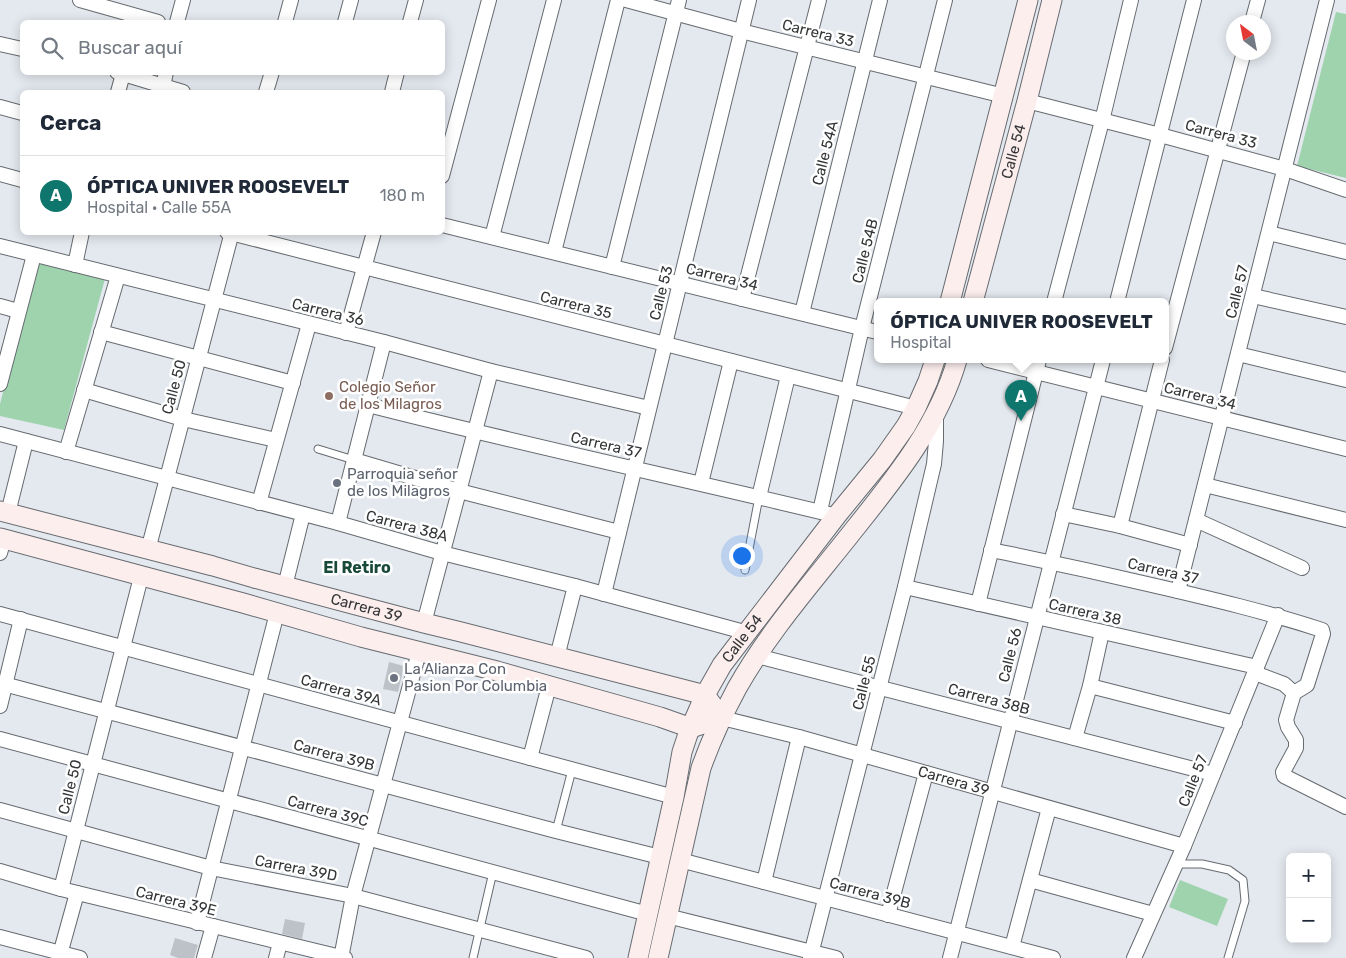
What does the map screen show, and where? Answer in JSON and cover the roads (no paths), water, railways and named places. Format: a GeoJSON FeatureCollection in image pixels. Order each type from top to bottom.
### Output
{"type":"FeatureCollection","features":[{"type":"Feature","properties":{"kind":"main road","name":"Calle 54"},"geometry":{"type":"LineString","coordinates":[[951,298],[1028,0]]}},
{"type":"Feature","properties":{"kind":"main road","name":"Calle 54"},"geometry":{"type":"LineString","coordinates":[[974,298],[1027,102],[1052,0]]}},
{"type":"Feature","properties":{"kind":"main road","name":"Calle 54"},"geometry":{"type":"LineString","coordinates":[[638,958],[674,797],[682,752],[705,696],[722,665],[748,633],[828,513],[882,460],[906,426],[928,381],[934,363]]}},
{"type":"Feature","properties":{"kind":"main road","name":"Calle 54"},"geometry":{"type":"LineString","coordinates":[[658,958],[701,768],[722,718],[757,656],[788,612],[919,443],[936,413],[956,363]]}},
{"type":"Feature","properties":{"kind":"main road","name":"Carrera 39"},"geometry":{"type":"LineString","coordinates":[[4,512],[213,566],[424,624],[705,696]]}},
{"type":"Feature","properties":{"kind":"main road","name":"Carrera 39"},"geometry":{"type":"LineString","coordinates":[[1,543],[205,593],[361,637],[497,671],[660,717],[691,728]]}},
{"type":"Feature","properties":{"kind":"main road"},"geometry":{"type":"LineString","coordinates":[[205,593],[210,594],[219,590],[223,581],[221,572],[213,566]]}},
{"type":"Feature","properties":{"kind":"main road"},"geometry":{"type":"LineString","coordinates":[[243,603],[239,600],[237,594],[239,583],[249,578],[254,578]]}},
{"type":"Feature","properties":{"kind":"main road"},"geometry":{"type":"LineString","coordinates":[[450,660],[462,657],[468,649],[467,640],[461,632]]}},
{"type":"Feature","properties":{"kind":"main road"},"geometry":{"type":"LineString","coordinates":[[497,671],[490,666],[488,654],[496,645],[505,644]]}},
{"type":"Feature","properties":{"kind":"main road"},"geometry":{"type":"LineString","coordinates":[[676,688],[693,688],[708,682],[722,665]]}},
{"type":"Feature","properties":{"kind":"main road"},"geometry":{"type":"LineString","coordinates":[[691,728],[722,718],[705,696]]}},
{"type":"Feature","properties":{"kind":"main road"},"geometry":{"type":"LineString","coordinates":[[660,717],[671,723],[678,732],[682,752]]}},
{"type":"Feature","properties":{"kind":"street"},"geometry":{"type":"LineString","coordinates":[[80,0],[151,20]]}},
{"type":"Feature","properties":{"kind":"street"},"geometry":{"type":"LineString","coordinates":[[178,20],[183,0]]}},
{"type":"Feature","properties":{"kind":"street"},"geometry":{"type":"LineString","coordinates":[[286,20],[291,0]]}},
{"type":"Feature","properties":{"kind":"street"},"geometry":{"type":"LineString","coordinates":[[346,20],[351,0]]}},
{"type":"Feature","properties":{"kind":"street"},"geometry":{"type":"LineString","coordinates":[[411,20],[416,0]]}},
{"type":"Feature","properties":{"kind":"street"},"geometry":{"type":"LineString","coordinates":[[445,165],[489,0]]}},
{"type":"Feature","properties":{"kind":"street"},"geometry":{"type":"LineString","coordinates":[[492,237],[554,0]]}},
{"type":"Feature","properties":{"kind":"street"},"geometry":{"type":"LineString","coordinates":[[554,252],[618,0]]}},
{"type":"Feature","properties":{"kind":"street","name":"Carrera 33"},"geometry":{"type":"LineString","coordinates":[[626,0],[677,7],[741,31],[1004,96]]}},
{"type":"Feature","properties":{"kind":"street","name":"Calle 53"},"geometry":{"type":"LineString","coordinates":[[604,594],[749,0]]}},
{"type":"Feature","properties":{"kind":"street"},"geometry":{"type":"LineString","coordinates":[[742,299],[819,0]]}},
{"type":"Feature","properties":{"kind":"street","name":"Calle 54A"},"geometry":{"type":"LineString","coordinates":[[802,313],[880,0]]}},
{"type":"Feature","properties":{"kind":"street","name":"Calle 54B"},"geometry":{"type":"LineString","coordinates":[[828,513],[846,391],[946,0]]}},
{"type":"Feature","properties":{"kind":"street"},"geometry":{"type":"LineString","coordinates":[[1055,298],[1102,121],[1131,0]]}},
{"type":"Feature","properties":{"kind":"street"},"geometry":{"type":"LineString","coordinates":[[1118,298],[1194,0]]}},
{"type":"Feature","properties":{"kind":"street"},"geometry":{"type":"LineString","coordinates":[[1254,15],[1258,0]]}},
{"type":"Feature","properties":{"kind":"street","name":"Calle 57"},"geometry":{"type":"LineString","coordinates":[[1178,591],[1328,0]]}},
{"type":"Feature","properties":{"kind":"street"},"geometry":{"type":"LineString","coordinates":[[612,267],[677,7]]}},
{"type":"Feature","properties":{"kind":"street"},"geometry":{"type":"LineString","coordinates":[[0,44],[20,49]]}},
{"type":"Feature","properties":{"kind":"street"},"geometry":{"type":"LineString","coordinates":[[1169,333],[1242,60]]}},
{"type":"Feature","properties":{"kind":"street"},"geometry":{"type":"LineString","coordinates":[[118,90],[120,75]]}},
{"type":"Feature","properties":{"kind":"street"},"geometry":{"type":"LineString","coordinates":[[127,75],[176,90]]}},
{"type":"Feature","properties":{"kind":"street"},"geometry":{"type":"LineString","coordinates":[[163,86],[165,75]]}},
{"type":"Feature","properties":{"kind":"street"},"geometry":{"type":"LineString","coordinates":[[267,90],[271,75]]}},
{"type":"Feature","properties":{"kind":"street"},"geometry":{"type":"LineString","coordinates":[[393,90],[397,75]]}},
{"type":"Feature","properties":{"kind":"street","name":"Carrera 33"},"geometry":{"type":"LineString","coordinates":[[1027,102],[1218,150],[1285,169],[1346,190]]}},
{"type":"Feature","properties":{"kind":"street"},"geometry":{"type":"LineString","coordinates":[[0,107],[20,112]]}},
{"type":"Feature","properties":{"kind":"street"},"geometry":{"type":"LineString","coordinates":[[0,174],[20,179]]}},
{"type":"Feature","properties":{"kind":"street","name":"Carrera 34"},"geometry":{"type":"LineString","coordinates":[[445,226],[874,331]]}},
{"type":"Feature","properties":{"kind":"street"},"geometry":{"type":"LineString","coordinates":[[1268,233],[1346,252]]}},
{"type":"Feature","properties":{"kind":"street"},"geometry":{"type":"LineString","coordinates":[[75,265],[81,235]]}},
{"type":"Feature","properties":{"kind":"street","name":"Calle 50"},"geometry":{"type":"LineString","coordinates":[[148,550],[215,300],[230,235]]}},
{"type":"Feature","properties":{"kind":"street","name":"Carrera 35"},"geometry":{"type":"LineString","coordinates":[[238,235],[916,408]]}},
{"type":"Feature","properties":{"kind":"street"},"geometry":{"type":"LineString","coordinates":[[346,333],[373,235]]}},
{"type":"Feature","properties":{"kind":"street","name":"Carrera 36"},"geometry":{"type":"LineString","coordinates":[[0,246],[384,342],[491,371],[649,408]]}},
{"type":"Feature","properties":{"kind":"street"},"geometry":{"type":"LineString","coordinates":[[1,376],[34,255]]}},
{"type":"Feature","properties":{"kind":"street"},"geometry":{"type":"LineString","coordinates":[[66,452],[118,276]]}},
{"type":"Feature","properties":{"kind":"street"},"geometry":{"type":"LineString","coordinates":[[1253,296],[1346,317]]}},
{"type":"Feature","properties":{"kind":"street"},"geometry":{"type":"LineString","coordinates":[[0,306],[18,312]]}},
{"type":"Feature","properties":{"kind":"street"},"geometry":{"type":"LineString","coordinates":[[259,503],[309,324]]}},
{"type":"Feature","properties":{"kind":"street"},"geometry":{"type":"LineString","coordinates":[[101,332],[292,383]]}},
{"type":"Feature","properties":{"kind":"street"},"geometry":{"type":"LineString","coordinates":[[338,523],[384,342]]}},
{"type":"Feature","properties":{"kind":"street"},"geometry":{"type":"LineString","coordinates":[[1238,354],[1346,380]]}},
{"type":"Feature","properties":{"kind":"street"},"geometry":{"type":"LineString","coordinates":[[702,484],[731,361]]}},
{"type":"Feature","properties":{"kind":"street","name":"Carrera 34"},"geometry":{"type":"LineString","coordinates":[[1012,363],[1037,366],[1096,387],[1346,449]]}},
{"type":"Feature","properties":{"kind":"street","name":"Calle 56"},"geometry":{"type":"LineString","coordinates":[[950,958],[1102,363]]}},
{"type":"Feature","properties":{"kind":"street"},"geometry":{"type":"LineString","coordinates":[[1120,526],[1161,363]]}},
{"type":"Feature","properties":{"kind":"street"},"geometry":{"type":"LineString","coordinates":[[978,604],[1037,366]]}},
{"type":"Feature","properties":{"kind":"street"},"geometry":{"type":"LineString","coordinates":[[424,624],[491,371]]}},
{"type":"Feature","properties":{"kind":"street"},"geometry":{"type":"LineString","coordinates":[[759,497],[788,376]]}},
{"type":"Feature","properties":{"kind":"street"},"geometry":{"type":"LineString","coordinates":[[84,390],[183,419],[276,440]]}},
{"type":"Feature","properties":{"kind":"street","name":"Carrera 37"},"geometry":{"type":"LineString","coordinates":[[368,405],[474,432],[828,513]]}},
{"type":"Feature","properties":{"kind":"street","name":"Calle 55"},"geometry":{"type":"LineString","coordinates":[[810,955],[905,587],[934,464],[936,413]]}},
{"type":"Feature","properties":{"kind":"street","name":"Carrera 38A"},"geometry":{"type":"LineString","coordinates":[[0,434],[748,633]]}},
{"type":"Feature","properties":{"kind":"street"},"geometry":{"type":"LineString","coordinates":[[4,512],[26,441]]}},
{"type":"Feature","properties":{"kind":"street"},"geometry":{"type":"LineString","coordinates":[[354,460],[619,532]]}},
{"type":"Feature","properties":{"kind":"street"},"geometry":{"type":"LineString","coordinates":[[1205,485],[1346,520]]}},
{"type":"Feature","properties":{"kind":"street"},"geometry":{"type":"LineString","coordinates":[[284,586],[303,514]]}},
{"type":"Feature","properties":{"kind":"street"},"geometry":{"type":"LineString","coordinates":[[1063,514],[1120,526],[1190,546]]}},
{"type":"Feature","properties":{"kind":"street"},"geometry":{"type":"LineString","coordinates":[[1196,520],[1302,568]]}},
{"type":"Feature","properties":{"kind":"street","name":"Carrera 37"},"geometry":{"type":"LineString","coordinates":[[991,550],[1051,562],[1278,615],[1322,630],[1324,634],[1307,685],[1294,693]]}},
{"type":"Feature","properties":{"kind":"street","name":"Calle 50"},"geometry":{"type":"LineString","coordinates":[[61,889],[141,577]]}},
{"type":"Feature","properties":{"kind":"street"},"geometry":{"type":"LineString","coordinates":[[557,657],[575,586]]}},
{"type":"Feature","properties":{"kind":"street","name":"Carrera 38"},"geometry":{"type":"LineString","coordinates":[[905,587],[1102,632],[1256,670],[1284,684],[1294,693]]}},
{"type":"Feature","properties":{"kind":"street"},"geometry":{"type":"LineString","coordinates":[[197,923],[277,613]]}},
{"type":"Feature","properties":{"kind":"street","name":"Carrera 39A"},"geometry":{"type":"LineString","coordinates":[[0,614],[674,797]]}},
{"type":"Feature","properties":{"kind":"street","name":"Calle 57"},"geometry":{"type":"LineString","coordinates":[[1134,958],[1184,846],[1278,615]]}},
{"type":"Feature","properties":{"kind":"street"},"geometry":{"type":"LineString","coordinates":[[0,706],[3,683],[21,620]]}},
{"type":"Feature","properties":{"kind":"street"},"geometry":{"type":"LineString","coordinates":[[1075,738],[1090,686],[1102,632]]}},
{"type":"Feature","properties":{"kind":"street"},"geometry":{"type":"LineString","coordinates":[[342,958],[353,896],[419,652]]}},
{"type":"Feature","properties":{"kind":"street","name":"Carrera 38B"},"geometry":{"type":"LineString","coordinates":[[757,656],[1213,774]]}},
{"type":"Feature","properties":{"kind":"street","name":"Carrera 39B"},"geometry":{"type":"LineString","coordinates":[[3,683],[660,857]]}},
{"type":"Feature","properties":{"kind":"street"},"geometry":{"type":"LineString","coordinates":[[530,758],[549,686]]}},
{"type":"Feature","properties":{"kind":"street"},"geometry":{"type":"LineString","coordinates":[[1090,686],[1234,723]]}},
{"type":"Feature","properties":{"kind":"street"},"geometry":{"type":"LineString","coordinates":[[1294,693],[1286,720],[1296,740],[1296,748],[1283,772],[1284,776],[1346,807]]}},
{"type":"Feature","properties":{"kind":"street","name":"Carrera 39"},"geometry":{"type":"LineString","coordinates":[[722,718],[799,737],[1184,846]]}},
{"type":"Feature","properties":{"kind":"street"},"geometry":{"type":"LineString","coordinates":[[764,882],[799,737]]}},
{"type":"Feature","properties":{"kind":"street","name":"Carrera 39C"},"geometry":{"type":"LineString","coordinates":[[0,738],[648,914]]}},
{"type":"Feature","properties":{"kind":"street"},"geometry":{"type":"LineString","coordinates":[[888,915],[926,773]]}},
{"type":"Feature","properties":{"kind":"street"},"geometry":{"type":"LineString","coordinates":[[1012,947],[1049,808]]}},
{"type":"Feature","properties":{"kind":"street","name":"Carrera 39D"},"geometry":{"type":"LineString","coordinates":[[0,810],[211,868],[353,896],[586,958]]}},
{"type":"Feature","properties":{"kind":"street","name":"Carrera 39B"},"geometry":{"type":"LineString","coordinates":[[680,860],[1053,958]]}},
{"type":"Feature","properties":{"kind":"street","name":"Carrera 39E"},"geometry":{"type":"LineString","coordinates":[[0,871],[61,889],[342,958]]}},
{"type":"Feature","properties":{"kind":"street"},"geometry":{"type":"LineString","coordinates":[[1030,880],[1154,914]]}},
{"type":"Feature","properties":{"kind":"street"},"geometry":{"type":"LineString","coordinates":[[60,955],[77,893]]}},
{"type":"Feature","properties":{"kind":"street"},"geometry":{"type":"LineString","coordinates":[[667,916],[810,955],[836,958]]}},
{"type":"Feature","properties":{"kind":"street"},"geometry":{"type":"LineString","coordinates":[[204,958],[212,926]]}},
{"type":"Feature","properties":{"kind":"street"},"geometry":{"type":"LineString","coordinates":[[0,937],[60,955],[80,958]]}},
{"type":"Feature","properties":{"kind":"street"},"geometry":{"type":"LineString","coordinates":[[276,958],[280,943]]}},
{"type":"Feature","properties":{"kind":"lane"},"geometry":{"type":"LineString","coordinates":[[318,449],[354,460]]}},
{"type":"Feature","properties":{"kind":"lane"},"geometry":{"type":"LineString","coordinates":[[745,570],[759,497]]}},
{"type":"Feature","properties":{"kind":"lane"},"geometry":{"type":"LineString","coordinates":[[556,831],[572,770]]}},
{"type":"Feature","properties":{"kind":"lane"},"geometry":{"type":"LineString","coordinates":[[1176,864],[1202,864],[1229,870],[1243,880],[1245,901],[1228,958]]}},
{"type":"Feature","properties":{"kind":"lane"},"geometry":{"type":"LineString","coordinates":[[472,958],[493,872]]}},
{"type":"Feature","properties":{"kind":"place","name":"Colegio Señor de los Milagros"},"geometry":{"type":"Point","coordinates":[329,396]}},
{"type":"Feature","properties":{"kind":"place","name":"ÓPTICA UNIVER ROOSEVELT"},"geometry":{"type":"Point","coordinates":[1021,421]}},
{"type":"Feature","properties":{"kind":"place","name":"Parroquia señor de los Milagros"},"geometry":{"type":"Point","coordinates":[337,483]}},
{"type":"Feature","properties":{"kind":"place","name":"La Alianza Con Pasion Por Columbia"},"geometry":{"type":"Point","coordinates":[394,678]}},
{"type":"Feature","properties":{"kind":"district","name":"El Retiro"},"geometry":{"type":"Point","coordinates":[357,567]}}]}
